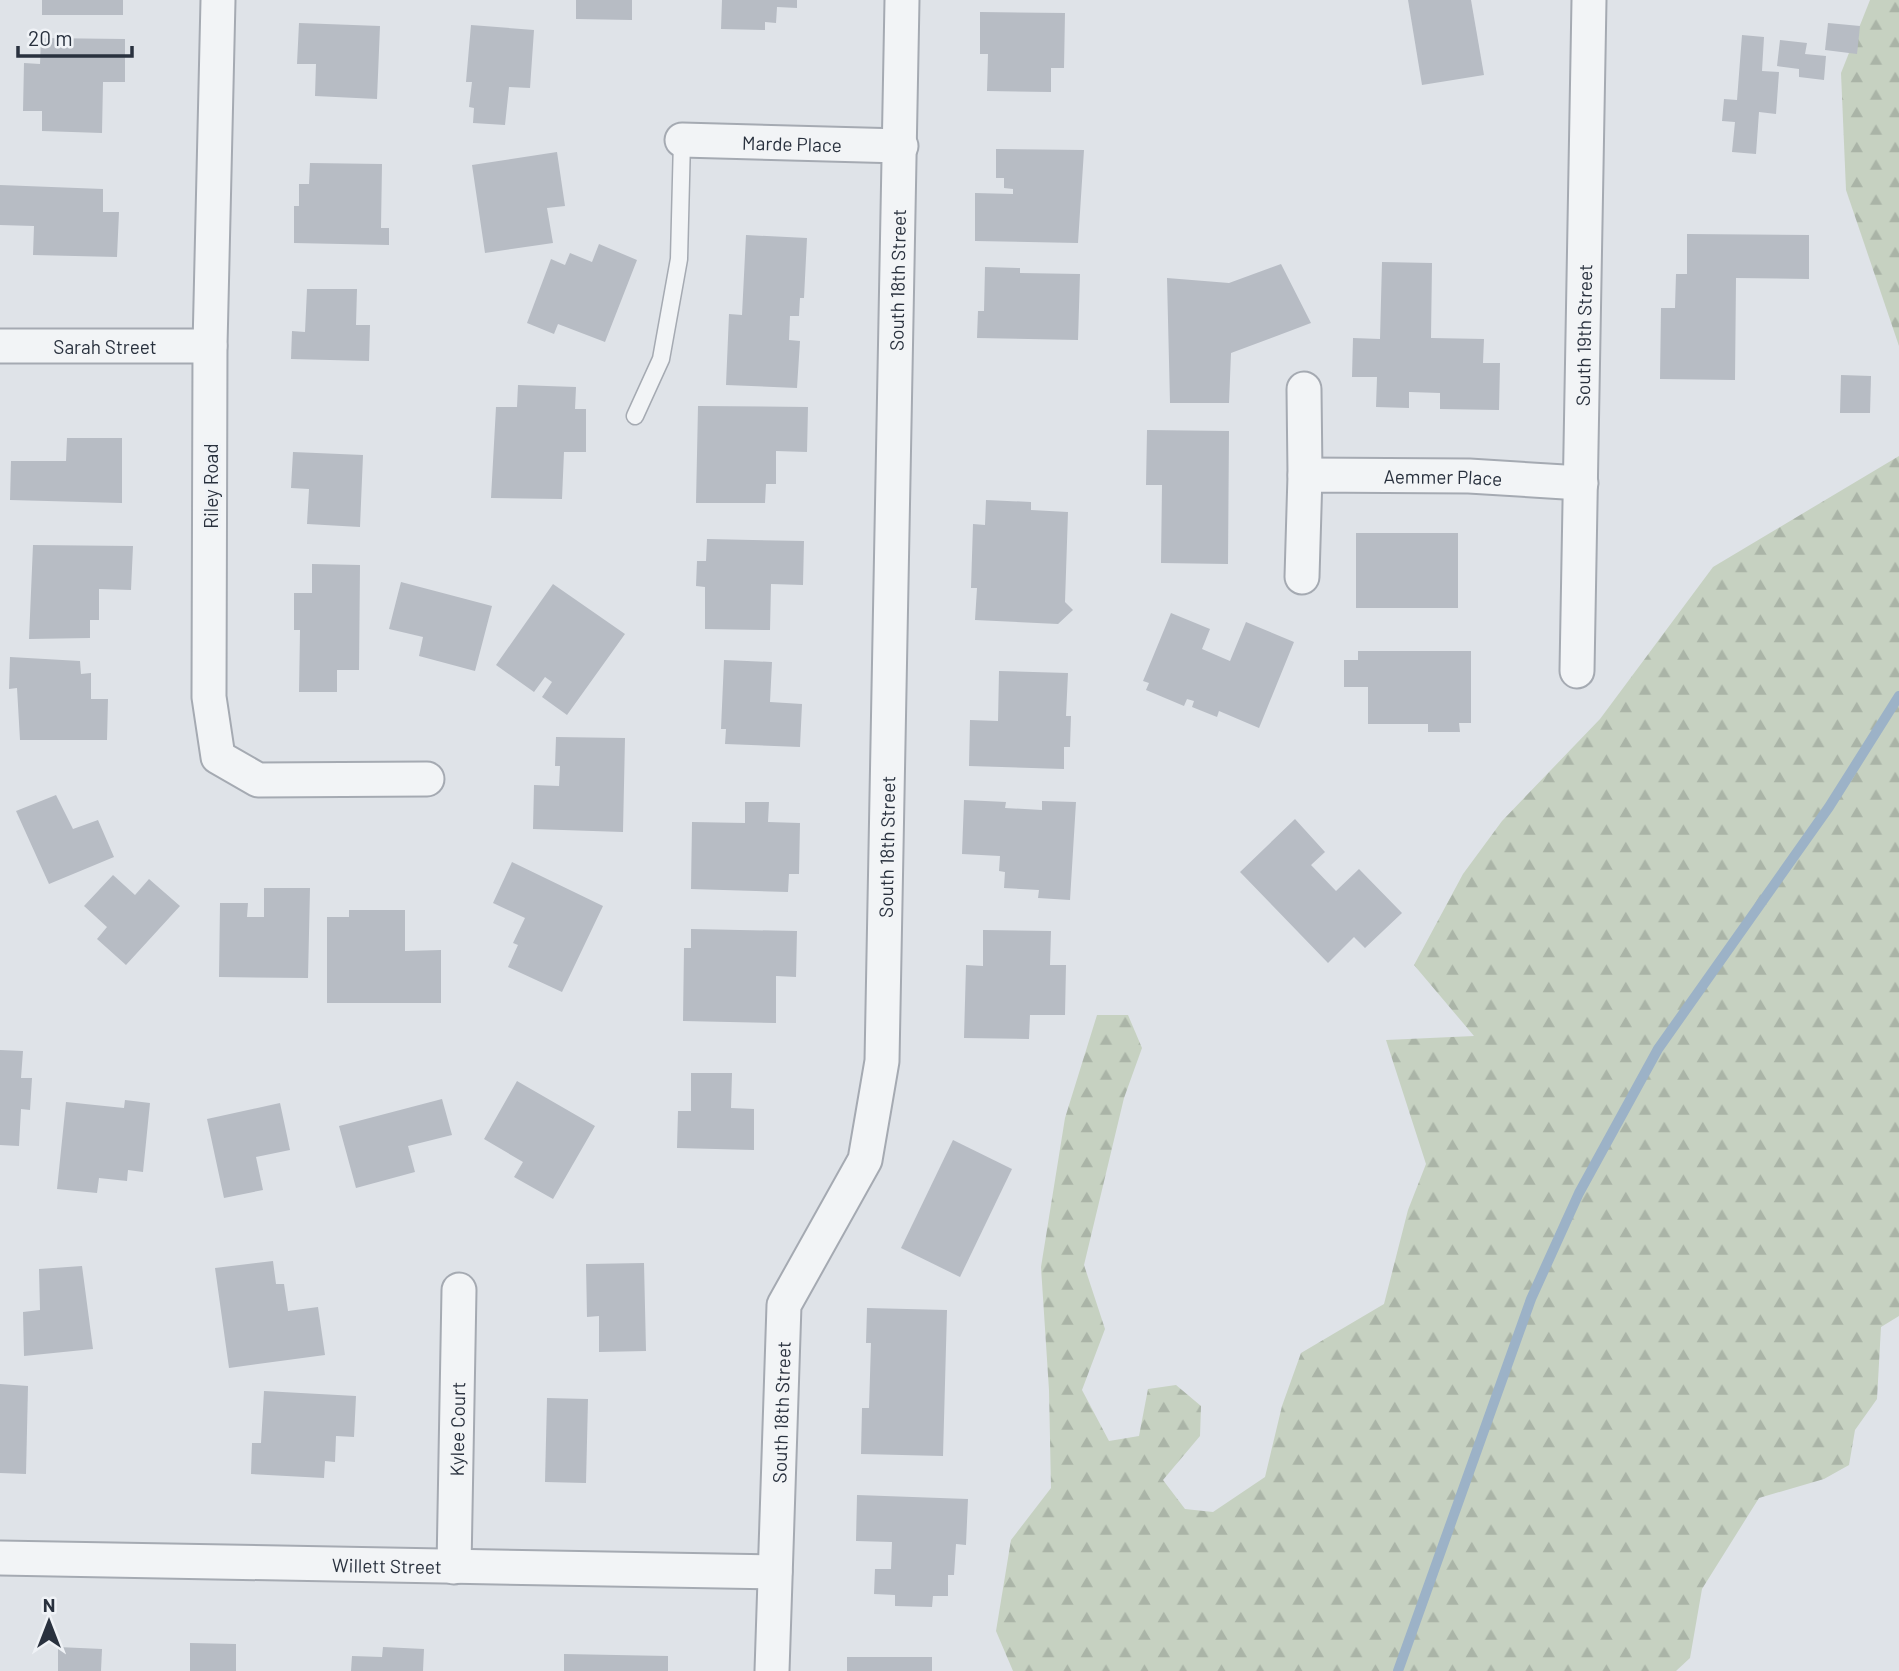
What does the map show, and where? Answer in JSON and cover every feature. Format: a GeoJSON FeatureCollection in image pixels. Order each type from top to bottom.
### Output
{"type":"FeatureCollection","features":[{"type":"Feature","properties":{"kind":"street","name":"Riley Road"},"geometry":{"type":"LineString","coordinates":[[218,0],[210,346],[209,697],[218,757],[258,779],[427,779]]}},
{"type":"Feature","properties":{"kind":"street","name":"South 18th Street"},"geometry":{"type":"LineString","coordinates":[[772,1671],[785,1305],[865,1160],[883,1061],[902,0]]}},
{"type":"Feature","properties":{"kind":"street","name":"South 19th Street"},"geometry":{"type":"LineString","coordinates":[[1577,671],[1590,0]]}},
{"type":"Feature","properties":{"kind":"street","name":"Marde Place"},"geometry":{"type":"LineString","coordinates":[[682,140],[901,146]]}},
{"type":"Feature","properties":{"kind":"street","name":"Sarah Street"},"geometry":{"type":"LineString","coordinates":[[0,346],[210,346]]}},
{"type":"Feature","properties":{"kind":"street"},"geometry":{"type":"LineString","coordinates":[[1302,577],[1304,388]]}},
{"type":"Feature","properties":{"kind":"street","name":"Aemmer Place"},"geometry":{"type":"LineString","coordinates":[[1305,475],[1469,476],[1581,483]]}},
{"type":"Feature","properties":{"kind":"street","name":"Kylee Court"},"geometry":{"type":"LineString","coordinates":[[454,1567],[459,1290]]}},
{"type":"Feature","properties":{"kind":"street","name":"Willett Street"},"geometry":{"type":"LineString","coordinates":[[0,1558],[775,1572]]}},
{"type":"Feature","properties":{"kind":"lane"},"geometry":{"type":"LineString","coordinates":[[635,416],[661,359],[677,271],[682,140]]}},
{"type":"Feature","properties":{"kind":"green space"},"geometry":{"type":"Polygon","coordinates":[[[1870,0],[1899,0],[1899,346],[1846,190],[1841,73],[1870,0]]]}},
{"type":"Feature","properties":{"kind":"green space"},"geometry":{"type":"Polygon","coordinates":[[[1899,456],[1899,1316],[1881,1327],[1877,1399],[1855,1430],[1849,1465],[1824,1479],[1759,1498],[1702,1589],[1690,1658],[1676,1671],[1013,1671],[996,1631],[1011,1540],[1051,1488],[1049,1390],[1041,1267],[1065,1118],[1097,1015],[1128,1015],[1142,1048],[1124,1098],[1084,1265],[1105,1329],[1082,1390],[1109,1441],[1139,1436],[1148,1389],[1176,1385],[1201,1406],[1200,1436],[1163,1480],[1185,1509],[1213,1512],[1265,1477],[1282,1406],[1301,1353],[1384,1304],[1408,1210],[1426,1164],[1386,1040],[1474,1036],[1414,965],[1463,874],[1502,821],[1600,719],[1713,567],[1899,456]]]}},
{"type":"Feature","properties":{"kind":"building"},"geometry":{"type":"Polygon","coordinates":[[[42,0],[123,0],[123,15],[42,15],[42,0]]]}},
{"type":"Feature","properties":{"kind":"building"},"geometry":{"type":"Polygon","coordinates":[[[576,0],[632,0],[632,20],[576,19],[576,0]]]}},
{"type":"Feature","properties":{"kind":"building"},"geometry":{"type":"Polygon","coordinates":[[[722,0],[797,0],[797,8],[777,7],[776,23],[765,22],[765,30],[721,29],[722,0]]]}},
{"type":"Feature","properties":{"kind":"building"},"geometry":{"type":"Polygon","coordinates":[[[1408,0],[1471,0],[1484,75],[1422,85],[1408,0]]]}},
{"type":"Feature","properties":{"kind":"building"},"geometry":{"type":"Polygon","coordinates":[[[980,12],[1065,13],[1064,68],[1051,68],[1051,92],[987,91],[988,54],[980,54],[980,12]]]}},
{"type":"Feature","properties":{"kind":"building"},"geometry":{"type":"Polygon","coordinates":[[[299,23],[380,26],[377,99],[315,96],[316,64],[297,64],[299,23]]]}},
{"type":"Feature","properties":{"kind":"building"},"geometry":{"type":"Polygon","coordinates":[[[1828,23],[1860,26],[1857,54],[1825,50],[1828,23]]]}},
{"type":"Feature","properties":{"kind":"building"},"geometry":{"type":"Polygon","coordinates":[[[471,25],[534,30],[530,88],[509,87],[505,125],[473,123],[474,108],[469,107],[472,82],[466,82],[471,25]]]}},
{"type":"Feature","properties":{"kind":"building"},"geometry":{"type":"Polygon","coordinates":[[[1742,35],[1764,37],[1762,71],[1779,72],[1776,114],[1759,112],[1756,154],[1732,152],[1735,122],[1722,121],[1724,99],[1737,100],[1742,35]]]}},
{"type":"Feature","properties":{"kind":"building"},"geometry":{"type":"Polygon","coordinates":[[[41,38],[125,39],[125,82],[103,82],[102,133],[42,131],[42,111],[23,111],[24,63],[40,64],[41,38]]]}},
{"type":"Feature","properties":{"kind":"building"},"geometry":{"type":"Polygon","coordinates":[[[1780,40],[1807,43],[1805,54],[1826,56],[1824,80],[1799,77],[1799,69],[1777,66],[1780,40]]]}},
{"type":"Feature","properties":{"kind":"building"},"geometry":{"type":"Polygon","coordinates":[[[996,149],[1084,150],[1078,243],[975,241],[975,193],[1013,194],[1013,189],[1004,188],[1004,178],[996,178],[996,149]]]}},
{"type":"Feature","properties":{"kind":"building"},"geometry":{"type":"Polygon","coordinates":[[[557,152],[565,206],[547,208],[553,243],[485,253],[472,165],[557,152]]]}},
{"type":"Feature","properties":{"kind":"building"},"geometry":{"type":"Polygon","coordinates":[[[310,163],[382,164],[381,228],[389,228],[389,245],[294,243],[294,206],[299,206],[299,184],[309,184],[310,163]]]}},
{"type":"Feature","properties":{"kind":"building"},"geometry":{"type":"Polygon","coordinates":[[[0,185],[103,189],[103,212],[119,212],[117,257],[33,255],[34,226],[0,225],[0,185]]]}},
{"type":"Feature","properties":{"kind":"building"},"geometry":{"type":"Polygon","coordinates":[[[1687,234],[1809,235],[1809,279],[1736,278],[1735,380],[1660,379],[1661,308],[1675,308],[1676,274],[1687,274],[1687,234]]]}},
{"type":"Feature","properties":{"kind":"building"},"geometry":{"type":"Polygon","coordinates":[[[746,235],[807,238],[804,298],[800,298],[799,316],[790,316],[789,340],[800,341],[797,388],[726,385],[729,314],[742,315],[746,235]]]}},
{"type":"Feature","properties":{"kind":"building"},"geometry":{"type":"Polygon","coordinates":[[[599,244],[637,260],[605,342],[558,324],[554,334],[527,323],[551,259],[565,265],[570,253],[592,262],[599,244]]]}},
{"type":"Feature","properties":{"kind":"building"},"geometry":{"type":"Polygon","coordinates":[[[1382,262],[1432,263],[1431,338],[1484,339],[1483,363],[1500,363],[1499,410],[1440,409],[1440,393],[1409,392],[1409,408],[1376,407],[1377,377],[1352,377],[1353,338],[1380,339],[1382,262]]]}},
{"type":"Feature","properties":{"kind":"building"},"geometry":{"type":"Polygon","coordinates":[[[1281,264],[1311,323],[1231,353],[1229,403],[1170,403],[1167,278],[1229,283],[1281,264]]]}},
{"type":"Feature","properties":{"kind":"building"},"geometry":{"type":"Polygon","coordinates":[[[985,267],[1020,268],[1020,273],[1080,274],[1078,340],[977,338],[978,311],[984,311],[985,267]]]}},
{"type":"Feature","properties":{"kind":"building"},"geometry":{"type":"Polygon","coordinates":[[[307,289],[357,289],[356,325],[370,325],[369,361],[291,359],[292,331],[305,332],[307,289]]]}},
{"type":"Feature","properties":{"kind":"building"},"geometry":{"type":"Polygon","coordinates":[[[1841,375],[1871,376],[1870,413],[1840,413],[1841,375]]]}},
{"type":"Feature","properties":{"kind":"building"},"geometry":{"type":"Polygon","coordinates":[[[518,385],[576,387],[575,409],[586,409],[586,452],[564,452],[562,499],[491,498],[496,407],[517,407],[518,385]]]}},
{"type":"Feature","properties":{"kind":"building"},"geometry":{"type":"Polygon","coordinates":[[[698,406],[808,407],[807,452],[776,451],[776,484],[766,484],[765,503],[696,503],[698,406]]]}},
{"type":"Feature","properties":{"kind":"building"},"geometry":{"type":"Polygon","coordinates":[[[1147,430],[1229,431],[1228,564],[1161,563],[1162,485],[1146,485],[1147,430]]]}},
{"type":"Feature","properties":{"kind":"building"},"geometry":{"type":"Polygon","coordinates":[[[67,438],[122,438],[122,503],[10,500],[11,461],[66,461],[67,438]]]}},
{"type":"Feature","properties":{"kind":"building"},"geometry":{"type":"Polygon","coordinates":[[[293,452],[363,455],[360,527],[307,524],[309,489],[291,488],[293,452]]]}},
{"type":"Feature","properties":{"kind":"building"},"geometry":{"type":"Polygon","coordinates":[[[986,500],[1031,502],[1031,510],[1068,512],[1065,602],[1073,610],[1058,624],[975,620],[977,588],[971,588],[973,524],[985,525],[986,500]]]}},
{"type":"Feature","properties":{"kind":"building"},"geometry":{"type":"Polygon","coordinates":[[[1356,533],[1458,533],[1458,608],[1356,608],[1356,533]]]}},
{"type":"Feature","properties":{"kind":"building"},"geometry":{"type":"Polygon","coordinates":[[[707,539],[804,541],[803,585],[771,584],[770,630],[705,629],[705,587],[696,586],[697,561],[706,561],[707,539]]]}},
{"type":"Feature","properties":{"kind":"building"},"geometry":{"type":"Polygon","coordinates":[[[33,545],[133,546],[131,590],[99,589],[99,620],[90,620],[90,638],[29,639],[33,545]]]}},
{"type":"Feature","properties":{"kind":"building"},"geometry":{"type":"Polygon","coordinates":[[[312,564],[360,565],[359,670],[337,670],[337,692],[299,692],[300,630],[294,630],[294,593],[312,593],[312,564]]]}},
{"type":"Feature","properties":{"kind":"building"},"geometry":{"type":"Polygon","coordinates":[[[401,582],[492,606],[475,671],[419,656],[423,637],[389,629],[401,582]]]}},
{"type":"Feature","properties":{"kind":"building"},"geometry":{"type":"Polygon","coordinates":[[[553,584],[625,634],[567,715],[542,697],[552,682],[545,677],[534,692],[496,665],[553,584]]]}},
{"type":"Feature","properties":{"kind":"building"},"geometry":{"type":"Polygon","coordinates":[[[1171,613],[1210,629],[1202,649],[1230,661],[1246,622],[1294,642],[1259,728],[1219,711],[1217,717],[1192,707],[1194,701],[1187,699],[1184,706],[1146,690],[1149,683],[1143,681],[1171,613]]]}},
{"type":"Feature","properties":{"kind":"building"},"geometry":{"type":"Polygon","coordinates":[[[1358,651],[1471,651],[1471,723],[1459,723],[1460,732],[1428,732],[1428,724],[1368,724],[1368,687],[1344,687],[1344,660],[1358,660],[1358,651]]]}},
{"type":"Feature","properties":{"kind":"building"},"geometry":{"type":"Polygon","coordinates":[[[10,657],[80,661],[81,674],[91,673],[91,699],[108,699],[107,740],[20,740],[17,688],[9,689],[10,657]]]}},
{"type":"Feature","properties":{"kind":"building"},"geometry":{"type":"Polygon","coordinates":[[[724,660],[772,662],[770,702],[802,704],[800,747],[725,744],[726,729],[721,729],[724,660]]]}},
{"type":"Feature","properties":{"kind":"building"},"geometry":{"type":"Polygon","coordinates":[[[999,671],[1068,673],[1066,716],[1071,716],[1070,747],[1064,747],[1064,769],[969,766],[970,720],[998,721],[999,671]]]}},
{"type":"Feature","properties":{"kind":"building"},"geometry":{"type":"Polygon","coordinates":[[[556,737],[625,738],[623,832],[533,829],[534,785],[559,786],[560,766],[555,766],[556,737]]]}},
{"type":"Feature","properties":{"kind":"building"},"geometry":{"type":"Polygon","coordinates":[[[56,795],[73,829],[98,820],[114,857],[49,884],[16,811],[56,795]]]}},
{"type":"Feature","properties":{"kind":"building"},"geometry":{"type":"Polygon","coordinates":[[[964,800],[1006,802],[1005,808],[1042,810],[1042,801],[1076,802],[1070,900],[1038,898],[1039,890],[1004,888],[1005,872],[999,871],[1000,856],[962,854],[964,800]]]}},
{"type":"Feature","properties":{"kind":"building"},"geometry":{"type":"Polygon","coordinates":[[[745,802],[769,802],[768,822],[800,823],[799,874],[789,874],[788,892],[691,889],[692,822],[745,823],[745,802]]]}},
{"type":"Feature","properties":{"kind":"building"},"geometry":{"type":"Polygon","coordinates":[[[1295,819],[1325,852],[1311,865],[1336,891],[1359,869],[1402,913],[1365,948],[1354,937],[1328,963],[1240,872],[1295,819]]]}},
{"type":"Feature","properties":{"kind":"building"},"geometry":{"type":"Polygon","coordinates":[[[512,862],[603,906],[562,992],[508,967],[518,945],[513,943],[525,918],[493,903],[512,862]]]}},
{"type":"Feature","properties":{"kind":"building"},"geometry":{"type":"Polygon","coordinates":[[[113,875],[135,895],[149,879],[180,906],[126,965],[97,939],[107,927],[84,906],[113,875]]]}},
{"type":"Feature","properties":{"kind":"building"},"geometry":{"type":"Polygon","coordinates":[[[264,888],[310,888],[308,978],[219,977],[220,903],[248,903],[247,917],[264,917],[264,888]]]}},
{"type":"Feature","properties":{"kind":"building"},"geometry":{"type":"Polygon","coordinates":[[[349,910],[405,910],[405,951],[441,950],[441,1003],[327,1003],[327,917],[349,917],[349,910]]]}},
{"type":"Feature","properties":{"kind":"building"},"geometry":{"type":"Polygon","coordinates":[[[691,929],[797,931],[796,977],[776,976],[776,1023],[683,1021],[684,948],[691,948],[691,929]]]}},
{"type":"Feature","properties":{"kind":"building"},"geometry":{"type":"Polygon","coordinates":[[[983,930],[1051,931],[1050,965],[1066,965],[1065,1015],[1030,1015],[1029,1039],[964,1038],[966,965],[983,966],[983,930]]]}},
{"type":"Feature","properties":{"kind":"building"},"geometry":{"type":"Polygon","coordinates":[[[0,1050],[23,1051],[21,1078],[32,1078],[30,1110],[21,1109],[19,1146],[0,1145],[0,1050]]]}},
{"type":"Feature","properties":{"kind":"building"},"geometry":{"type":"Polygon","coordinates":[[[691,1073],[732,1073],[731,1108],[754,1109],[754,1150],[677,1148],[678,1111],[691,1111],[691,1073]]]}},
{"type":"Feature","properties":{"kind":"building"},"geometry":{"type":"Polygon","coordinates":[[[517,1081],[595,1126],[553,1199],[514,1177],[523,1162],[484,1139],[517,1081]]]}},
{"type":"Feature","properties":{"kind":"building"},"geometry":{"type":"Polygon","coordinates":[[[442,1099],[452,1135],[408,1146],[415,1172],[356,1188],[339,1126],[442,1099]]]}},
{"type":"Feature","properties":{"kind":"building"},"geometry":{"type":"Polygon","coordinates":[[[125,1100],[150,1103],[143,1172],[128,1170],[127,1181],[99,1178],[97,1193],[57,1189],[66,1102],[124,1108],[125,1100]]]}},
{"type":"Feature","properties":{"kind":"building"},"geometry":{"type":"Polygon","coordinates":[[[280,1103],[290,1150],[256,1157],[263,1190],[224,1198],[207,1119],[280,1103]]]}},
{"type":"Feature","properties":{"kind":"building"},"geometry":{"type":"Polygon","coordinates":[[[953,1140],[1012,1169],[960,1277],[901,1248],[953,1140]]]}},
{"type":"Feature","properties":{"kind":"building"},"geometry":{"type":"Polygon","coordinates":[[[273,1261],[276,1284],[284,1284],[288,1311],[318,1307],[325,1355],[229,1368],[215,1268],[273,1261]]]}},
{"type":"Feature","properties":{"kind":"building"},"geometry":{"type":"Polygon","coordinates":[[[644,1263],[646,1351],[599,1352],[599,1316],[587,1317],[586,1264],[644,1263]]]}},
{"type":"Feature","properties":{"kind":"building"},"geometry":{"type":"Polygon","coordinates":[[[82,1266],[93,1349],[24,1356],[23,1312],[40,1310],[39,1269],[82,1266]]]}},
{"type":"Feature","properties":{"kind":"building"},"geometry":{"type":"Polygon","coordinates":[[[867,1308],[947,1310],[943,1456],[861,1454],[862,1408],[869,1408],[871,1343],[866,1343],[867,1308]]]}},
{"type":"Feature","properties":{"kind":"building"},"geometry":{"type":"Polygon","coordinates":[[[0,1384],[28,1386],[26,1474],[0,1473],[0,1384]]]}},
{"type":"Feature","properties":{"kind":"building"},"geometry":{"type":"Polygon","coordinates":[[[264,1391],[356,1396],[354,1437],[336,1436],[335,1462],[325,1461],[324,1478],[251,1474],[252,1443],[261,1443],[264,1391]]]}},
{"type":"Feature","properties":{"kind":"building"},"geometry":{"type":"Polygon","coordinates":[[[547,1398],[588,1399],[586,1483],[545,1482],[547,1398]]]}},
{"type":"Feature","properties":{"kind":"building"},"geometry":{"type":"Polygon","coordinates":[[[857,1495],[968,1499],[966,1545],[956,1544],[954,1575],[948,1575],[948,1596],[933,1596],[932,1607],[895,1606],[895,1595],[874,1594],[875,1569],[891,1569],[892,1542],[856,1541],[857,1495]]]}},
{"type":"Feature","properties":{"kind":"building"},"geometry":{"type":"Polygon","coordinates":[[[190,1643],[236,1644],[236,1671],[190,1671],[190,1643]]]}},
{"type":"Feature","properties":{"kind":"building"},"geometry":{"type":"Polygon","coordinates":[[[58,1647],[102,1649],[101,1671],[58,1671],[58,1647]]]}},
{"type":"Feature","properties":{"kind":"building"},"geometry":{"type":"Polygon","coordinates":[[[383,1647],[424,1649],[423,1671],[351,1671],[352,1656],[382,1657],[383,1647]]]}},
{"type":"Feature","properties":{"kind":"building"},"geometry":{"type":"Polygon","coordinates":[[[564,1654],[668,1656],[668,1671],[564,1671],[564,1654]]]}},
{"type":"Feature","properties":{"kind":"building"},"geometry":{"type":"Polygon","coordinates":[[[847,1657],[932,1657],[932,1671],[847,1671],[847,1657]]]}},
{"type":"Feature","properties":{"kind":"waterway"},"geometry":{"type":"LineString","coordinates":[[1398,1671],[1531,1299],[1579,1193],[1658,1049],[1829,807],[1899,696]]}}]}
